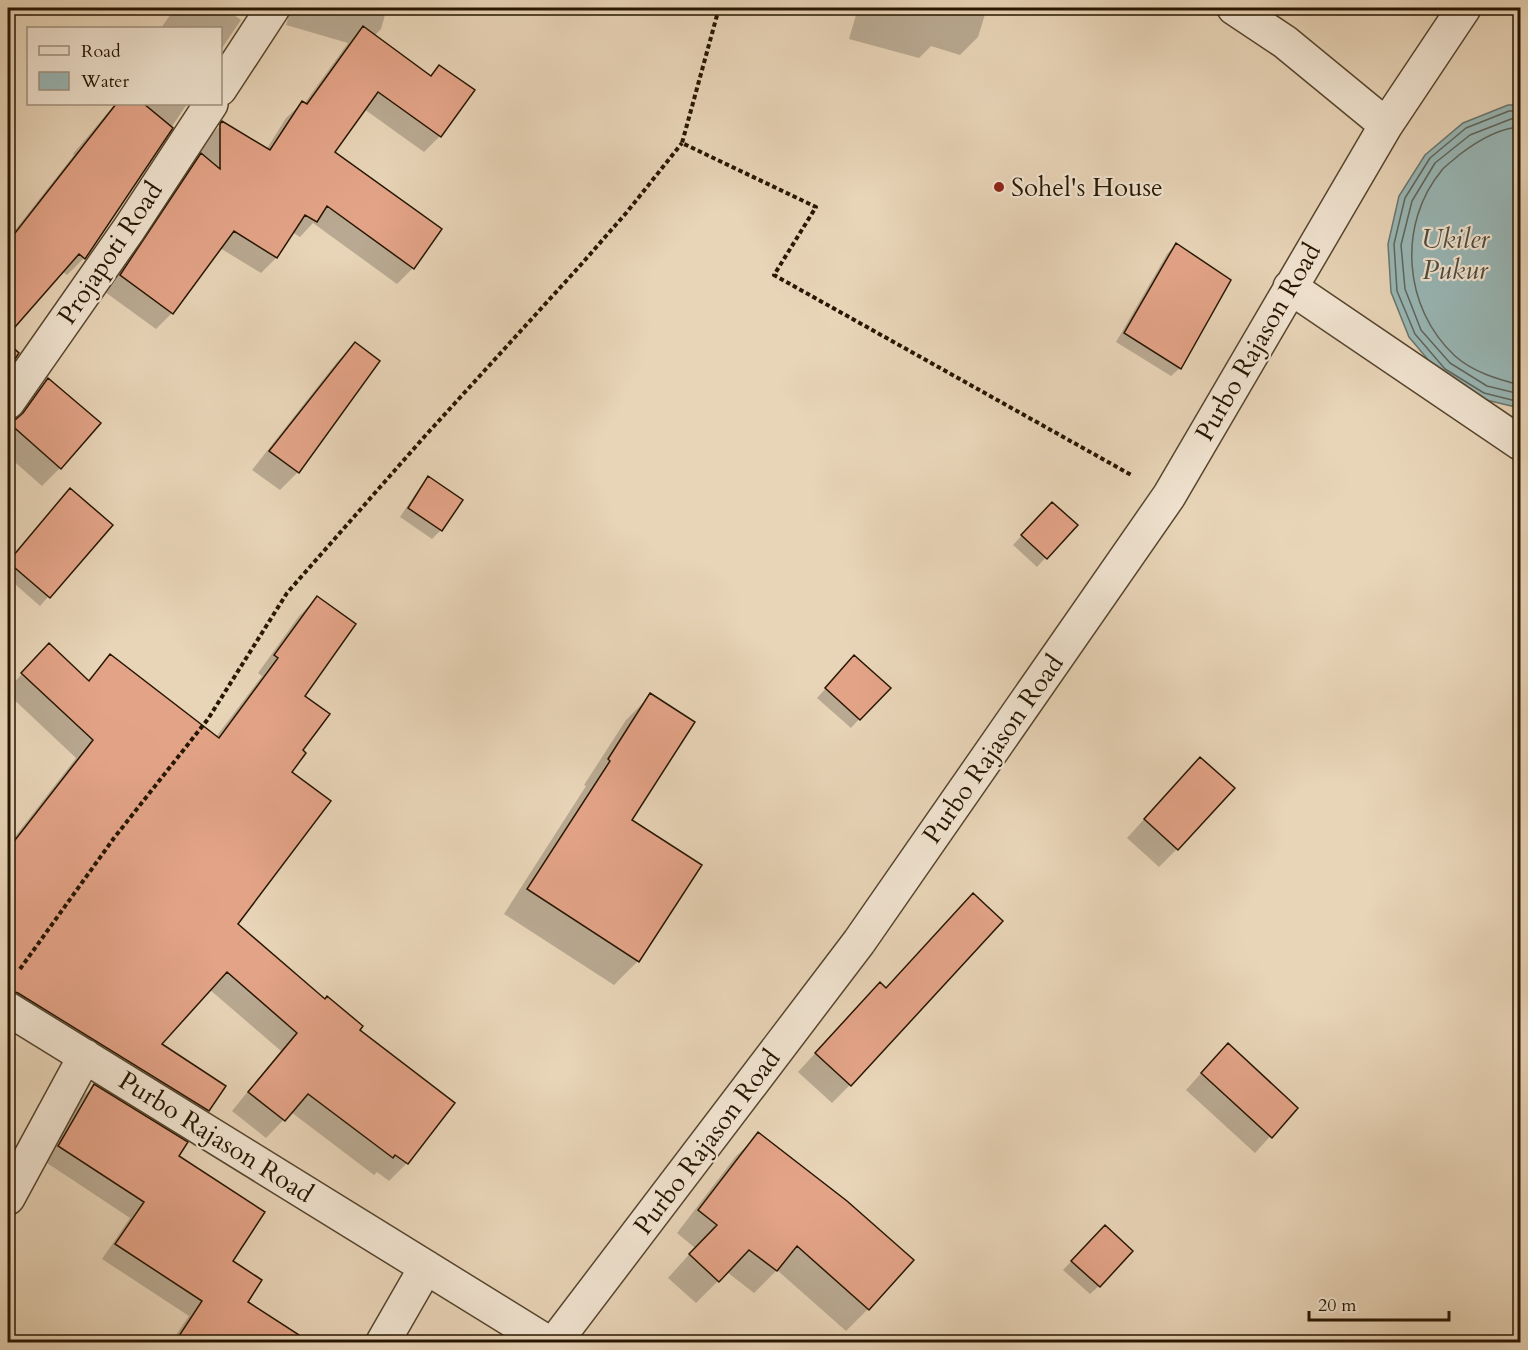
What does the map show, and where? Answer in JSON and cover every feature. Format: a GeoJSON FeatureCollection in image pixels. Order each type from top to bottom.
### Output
{"type":"FeatureCollection","features":[{"type":"Feature","properties":{"kind":"street"},"geometry":{"type":"LineString","coordinates":[[222,86],[273,8]]}},
{"type":"Feature","properties":{"kind":"street"},"geometry":{"type":"LineString","coordinates":[[1234,8],[1285,42],[1386,125]]}},
{"type":"Feature","properties":{"kind":"street","name":"Purbo Rajason Road"},"geometry":{"type":"LineString","coordinates":[[555,1342],[859,942],[1168,496],[1386,125],[1464,8]]}},
{"type":"Feature","properties":{"kind":"street","name":"Projapoti Road"},"geometry":{"type":"LineString","coordinates":[[8,402],[129,229],[210,105]]}},
{"type":"Feature","properties":{"kind":"street"},"geometry":{"type":"LineString","coordinates":[[1290,288],[1521,443]]}},
{"type":"Feature","properties":{"kind":"street","name":"Purbo Rajason Road"},"geometry":{"type":"LineString","coordinates":[[11,993],[85,1056],[547,1342]]}},
{"type":"Feature","properties":{"kind":"street"},"geometry":{"type":"LineString","coordinates":[[8,1198],[85,1056]]}},
{"type":"Feature","properties":{"kind":"street"},"geometry":{"type":"LineString","coordinates":[[383,1342],[426,1267]]}},
{"type":"Feature","properties":{"kind":"path"},"geometry":{"type":"LineString","coordinates":[[11,993],[114,838],[208,719],[287,593],[425,436],[585,260],[682,143],[719,8]]}},
{"type":"Feature","properties":{"kind":"path"},"geometry":{"type":"LineString","coordinates":[[682,143],[816,207],[774,275],[1168,496]]}},
{"type":"Feature","properties":{"kind":"water","name":"Ukiler Pukur"},"geometry":{"type":"Polygon","coordinates":[[[1508,105],[1520,105],[1520,408],[1482,399],[1440,374],[1409,337],[1391,292],[1388,244],[1399,196],[1425,155],[1463,123],[1508,105]]]}},
{"type":"Feature","properties":{"kind":"building"},"geometry":{"type":"Polygon","coordinates":[[[363,26],[431,76],[439,65],[475,90],[441,137],[378,92],[335,152],[442,229],[414,269],[327,206],[317,222],[305,215],[277,258],[234,231],[173,314],[120,275],[201,153],[220,169],[220,124],[222,121],[270,150],[302,101],[307,104],[363,26]]]}},
{"type":"Feature","properties":{"kind":"building"},"geometry":{"type":"Polygon","coordinates":[[[115,105],[145,105],[173,128],[85,259],[79,254],[8,335],[8,242],[115,105]]]}},
{"type":"Feature","properties":{"kind":"building"},"geometry":{"type":"Polygon","coordinates":[[[1176,243],[1231,280],[1181,369],[1124,333],[1176,243]]]}},
{"type":"Feature","properties":{"kind":"building"},"geometry":{"type":"Polygon","coordinates":[[[355,342],[380,361],[299,473],[269,451],[355,342]]]}},
{"type":"Feature","properties":{"kind":"building"},"geometry":{"type":"Polygon","coordinates":[[[8,343],[19,353],[8,370],[8,343]]]}},
{"type":"Feature","properties":{"kind":"building"},"geometry":{"type":"Polygon","coordinates":[[[48,378],[101,423],[61,469],[8,422],[23,413],[48,378]]]}},
{"type":"Feature","properties":{"kind":"building"},"geometry":{"type":"Polygon","coordinates":[[[428,476],[463,500],[442,531],[408,508],[428,476]]]}},
{"type":"Feature","properties":{"kind":"building"},"geometry":{"type":"Polygon","coordinates":[[[70,488],[113,525],[50,598],[8,562],[70,488]]]}},
{"type":"Feature","properties":{"kind":"building"},"geometry":{"type":"Polygon","coordinates":[[[1052,502],[1078,525],[1047,559],[1021,535],[1052,502]]]}},
{"type":"Feature","properties":{"kind":"building"},"geometry":{"type":"Polygon","coordinates":[[[317,596],[356,624],[305,696],[330,714],[303,750],[306,753],[292,772],[331,801],[238,924],[325,999],[327,996],[363,1026],[360,1030],[455,1103],[408,1164],[395,1155],[393,1158],[308,1094],[285,1121],[248,1092],[297,1033],[227,972],[162,1044],[226,1086],[209,1111],[18,993],[8,990],[8,849],[93,740],[21,673],[49,643],[89,681],[110,654],[219,738],[278,658],[274,655],[317,596]]]}},
{"type":"Feature","properties":{"kind":"building"},"geometry":{"type":"Polygon","coordinates":[[[854,655],[891,688],[860,720],[825,688],[854,655]]]}},
{"type":"Feature","properties":{"kind":"building"},"geometry":{"type":"Polygon","coordinates":[[[650,693],[695,722],[632,820],[702,865],[639,962],[527,889],[610,761],[608,759],[650,693]]]}},
{"type":"Feature","properties":{"kind":"building"},"geometry":{"type":"Polygon","coordinates":[[[1200,757],[1235,788],[1178,850],[1144,819],[1200,757]]]}},
{"type":"Feature","properties":{"kind":"building"},"geometry":{"type":"Polygon","coordinates":[[[973,893],[1003,921],[851,1086],[815,1053],[880,982],[886,988],[973,893]]]}},
{"type":"Feature","properties":{"kind":"building"},"geometry":{"type":"Polygon","coordinates":[[[1228,1043],[1298,1108],[1272,1138],[1201,1073],[1228,1043]]]}},
{"type":"Feature","properties":{"kind":"building"},"geometry":{"type":"Polygon","coordinates":[[[94,1084],[188,1142],[179,1156],[265,1212],[233,1261],[262,1280],[248,1302],[310,1342],[175,1342],[202,1301],[115,1244],[144,1202],[58,1146],[94,1084]]]}},
{"type":"Feature","properties":{"kind":"building"},"geometry":{"type":"Polygon","coordinates":[[[758,1132],[847,1201],[914,1260],[869,1310],[797,1246],[777,1271],[749,1250],[719,1282],[689,1254],[717,1225],[698,1210],[758,1132]]]}},
{"type":"Feature","properties":{"kind":"building"},"geometry":{"type":"Polygon","coordinates":[[[1105,1225],[1133,1251],[1100,1287],[1071,1261],[1105,1225]]]}},
{"type":"Feature","properties":{"kind":"place","name":"Sohel's House"},"geometry":{"type":"Point","coordinates":[999,187]}}]}
